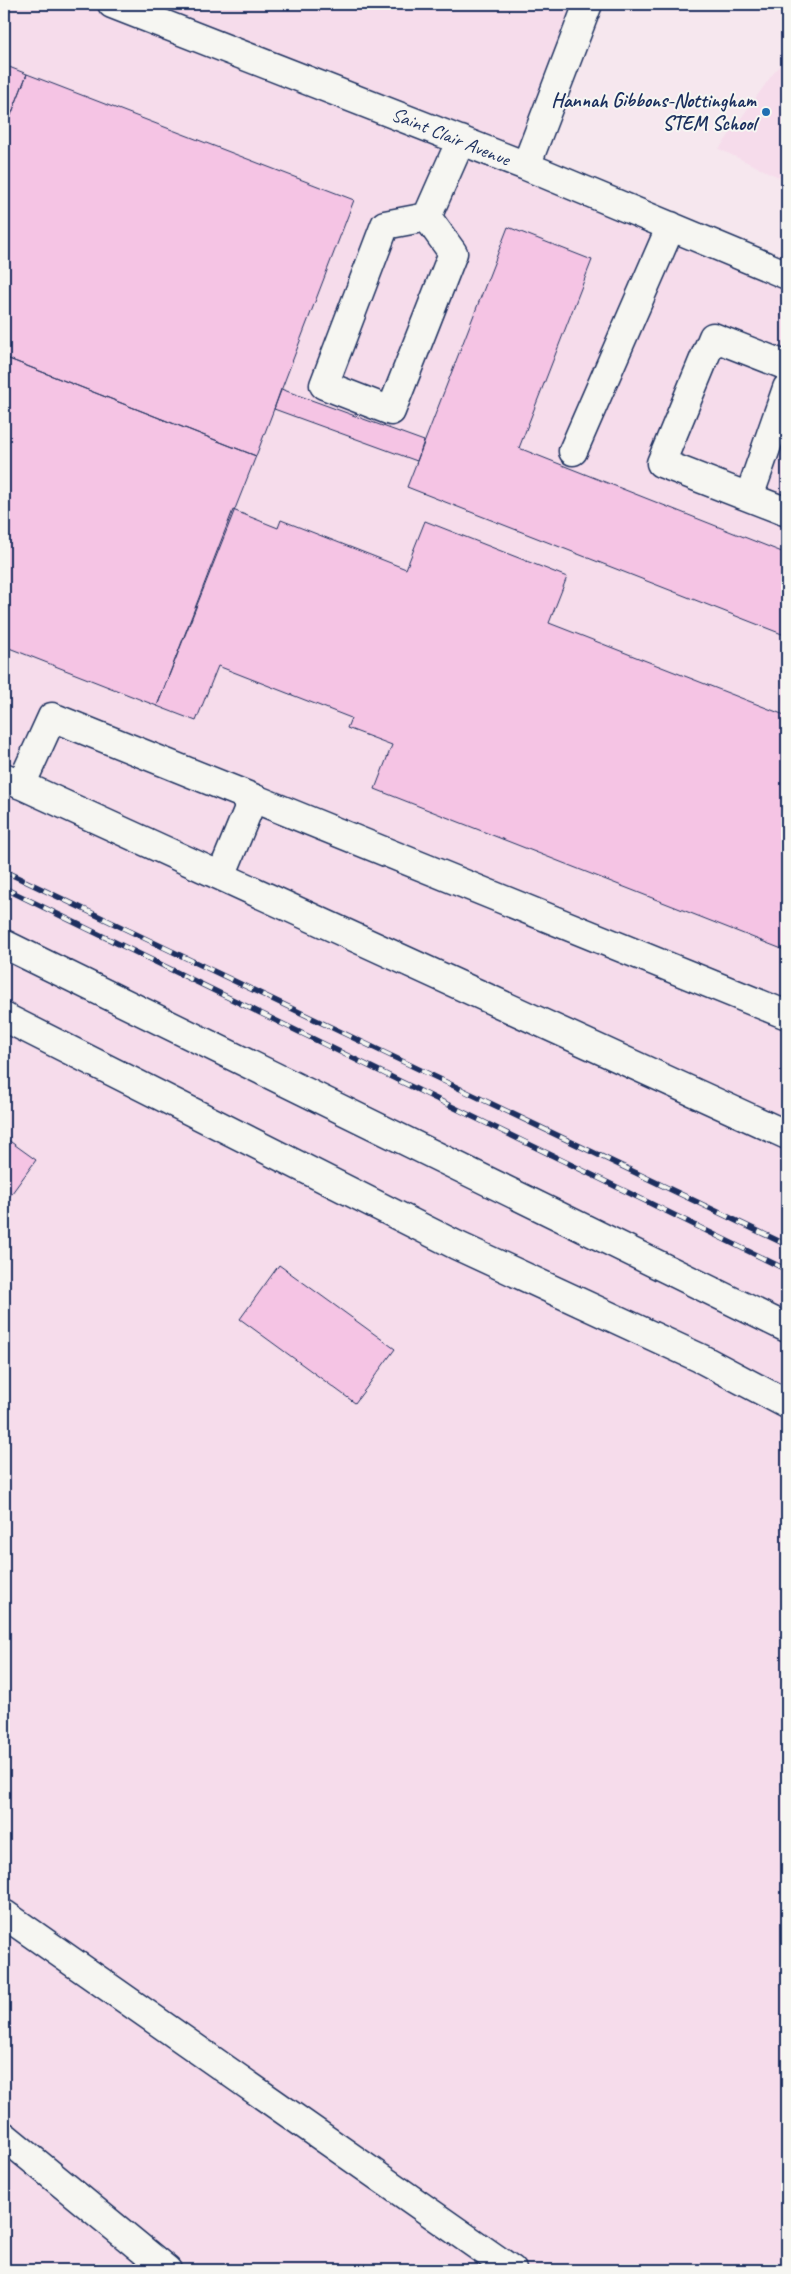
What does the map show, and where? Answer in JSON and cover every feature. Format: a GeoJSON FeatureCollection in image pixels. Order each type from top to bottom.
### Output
{"type":"FeatureCollection","features":[{"type":"Feature","properties":{"kind":"street","name":"Saint Clair Avenue"},"geometry":{"type":"LineString","coordinates":[[112,4],[157,11],[787,275]]}},
{"type":"Feature","properties":{"kind":"street"},"geometry":{"type":"LineString","coordinates":[[526,166],[588,4]]}},
{"type":"Feature","properties":{"kind":"street"},"geometry":{"type":"LineString","coordinates":[[427,216],[461,140]]}},
{"type":"Feature","properties":{"kind":"street"},"geometry":{"type":"LineString","coordinates":[[427,216],[453,253],[390,412],[324,385],[385,225],[427,216]]}},
{"type":"Feature","properties":{"kind":"street"},"geometry":{"type":"LineString","coordinates":[[573,451],[671,226]]}},
{"type":"Feature","properties":{"kind":"street"},"geometry":{"type":"LineString","coordinates":[[787,366],[713,337],[661,463],[787,512]]}},
{"type":"Feature","properties":{"kind":"street"},"geometry":{"type":"LineString","coordinates":[[749,497],[787,388]]}},
{"type":"Feature","properties":{"kind":"street"},"geometry":{"type":"LineString","coordinates":[[787,1015],[52,717],[12,781],[787,1134]]}},
{"type":"Feature","properties":{"kind":"street"},"geometry":{"type":"LineString","coordinates":[[221,876],[253,798]]}},
{"type":"Feature","properties":{"kind":"street"},"geometry":{"type":"LineString","coordinates":[[4,944],[787,1328]]}},
{"type":"Feature","properties":{"kind":"street"},"geometry":{"type":"LineString","coordinates":[[4,1017],[447,1241],[700,1358],[787,1404]]}},
{"type":"Feature","properties":{"kind":"street"},"geometry":{"type":"LineString","coordinates":[[4,1914],[512,2270]]}},
{"type":"Feature","properties":{"kind":"street"},"geometry":{"type":"LineString","coordinates":[[4,2136],[167,2270]]}},
{"type":"Feature","properties":{"kind":"shaded area"},"geometry":{"type":"Polygon","coordinates":[[[4,4],[112,4],[154,19],[160,4],[588,4],[526,166],[787,275],[787,2270],[4,2270],[4,4]]]}},
{"type":"Feature","properties":{"kind":"shaded area","name":"Hannah Gibbons-Nottingham STEM School"},"geometry":{"type":"Polygon","coordinates":[[[787,58],[787,181],[719,149],[772,75],[787,58]]]}},
{"type":"Feature","properties":{"kind":"building"},"geometry":{"type":"Polygon","coordinates":[[[4,65],[27,74],[4,133],[4,65]]]}},
{"type":"Feature","properties":{"kind":"building"},"geometry":{"type":"Polygon","coordinates":[[[27,74],[354,200],[256,456],[4,357],[4,133],[27,74]]]}},
{"type":"Feature","properties":{"kind":"building"},"geometry":{"type":"Polygon","coordinates":[[[508,227],[592,260],[519,448],[787,554],[787,636],[407,487],[508,227]]]}},
{"type":"Feature","properties":{"kind":"building"},"geometry":{"type":"Polygon","coordinates":[[[4,357],[256,456],[157,706],[4,646],[4,357]]]}},
{"type":"Feature","properties":{"kind":"building"},"geometry":{"type":"Polygon","coordinates":[[[281,389],[424,441],[417,461],[274,409],[281,389]]]}},
{"type":"Feature","properties":{"kind":"building"},"geometry":{"type":"Polygon","coordinates":[[[233,510],[278,528],[281,520],[406,569],[425,521],[567,577],[549,623],[787,716],[787,951],[375,789],[392,745],[347,728],[351,718],[218,666],[196,721],[157,706],[233,510]]]}},
{"type":"Feature","properties":{"kind":"building"},"geometry":{"type":"Polygon","coordinates":[[[4,1137],[36,1160],[4,1204],[4,1137]]]}},
{"type":"Feature","properties":{"kind":"building"},"geometry":{"type":"Polygon","coordinates":[[[279,1265],[395,1349],[355,1403],[240,1319],[279,1265]]]}},
{"type":"Feature","properties":{"kind":"railway"},"geometry":{"type":"LineString","coordinates":[[4,871],[787,1245]]}},
{"type":"Feature","properties":{"kind":"railway"},"geometry":{"type":"LineString","coordinates":[[4,888],[787,1270]]}},
{"type":"Feature","properties":{"kind":"place","name":"Hannah Gibbons-Nottingham STEM School"},"geometry":{"type":"Point","coordinates":[766,112]}}]}
